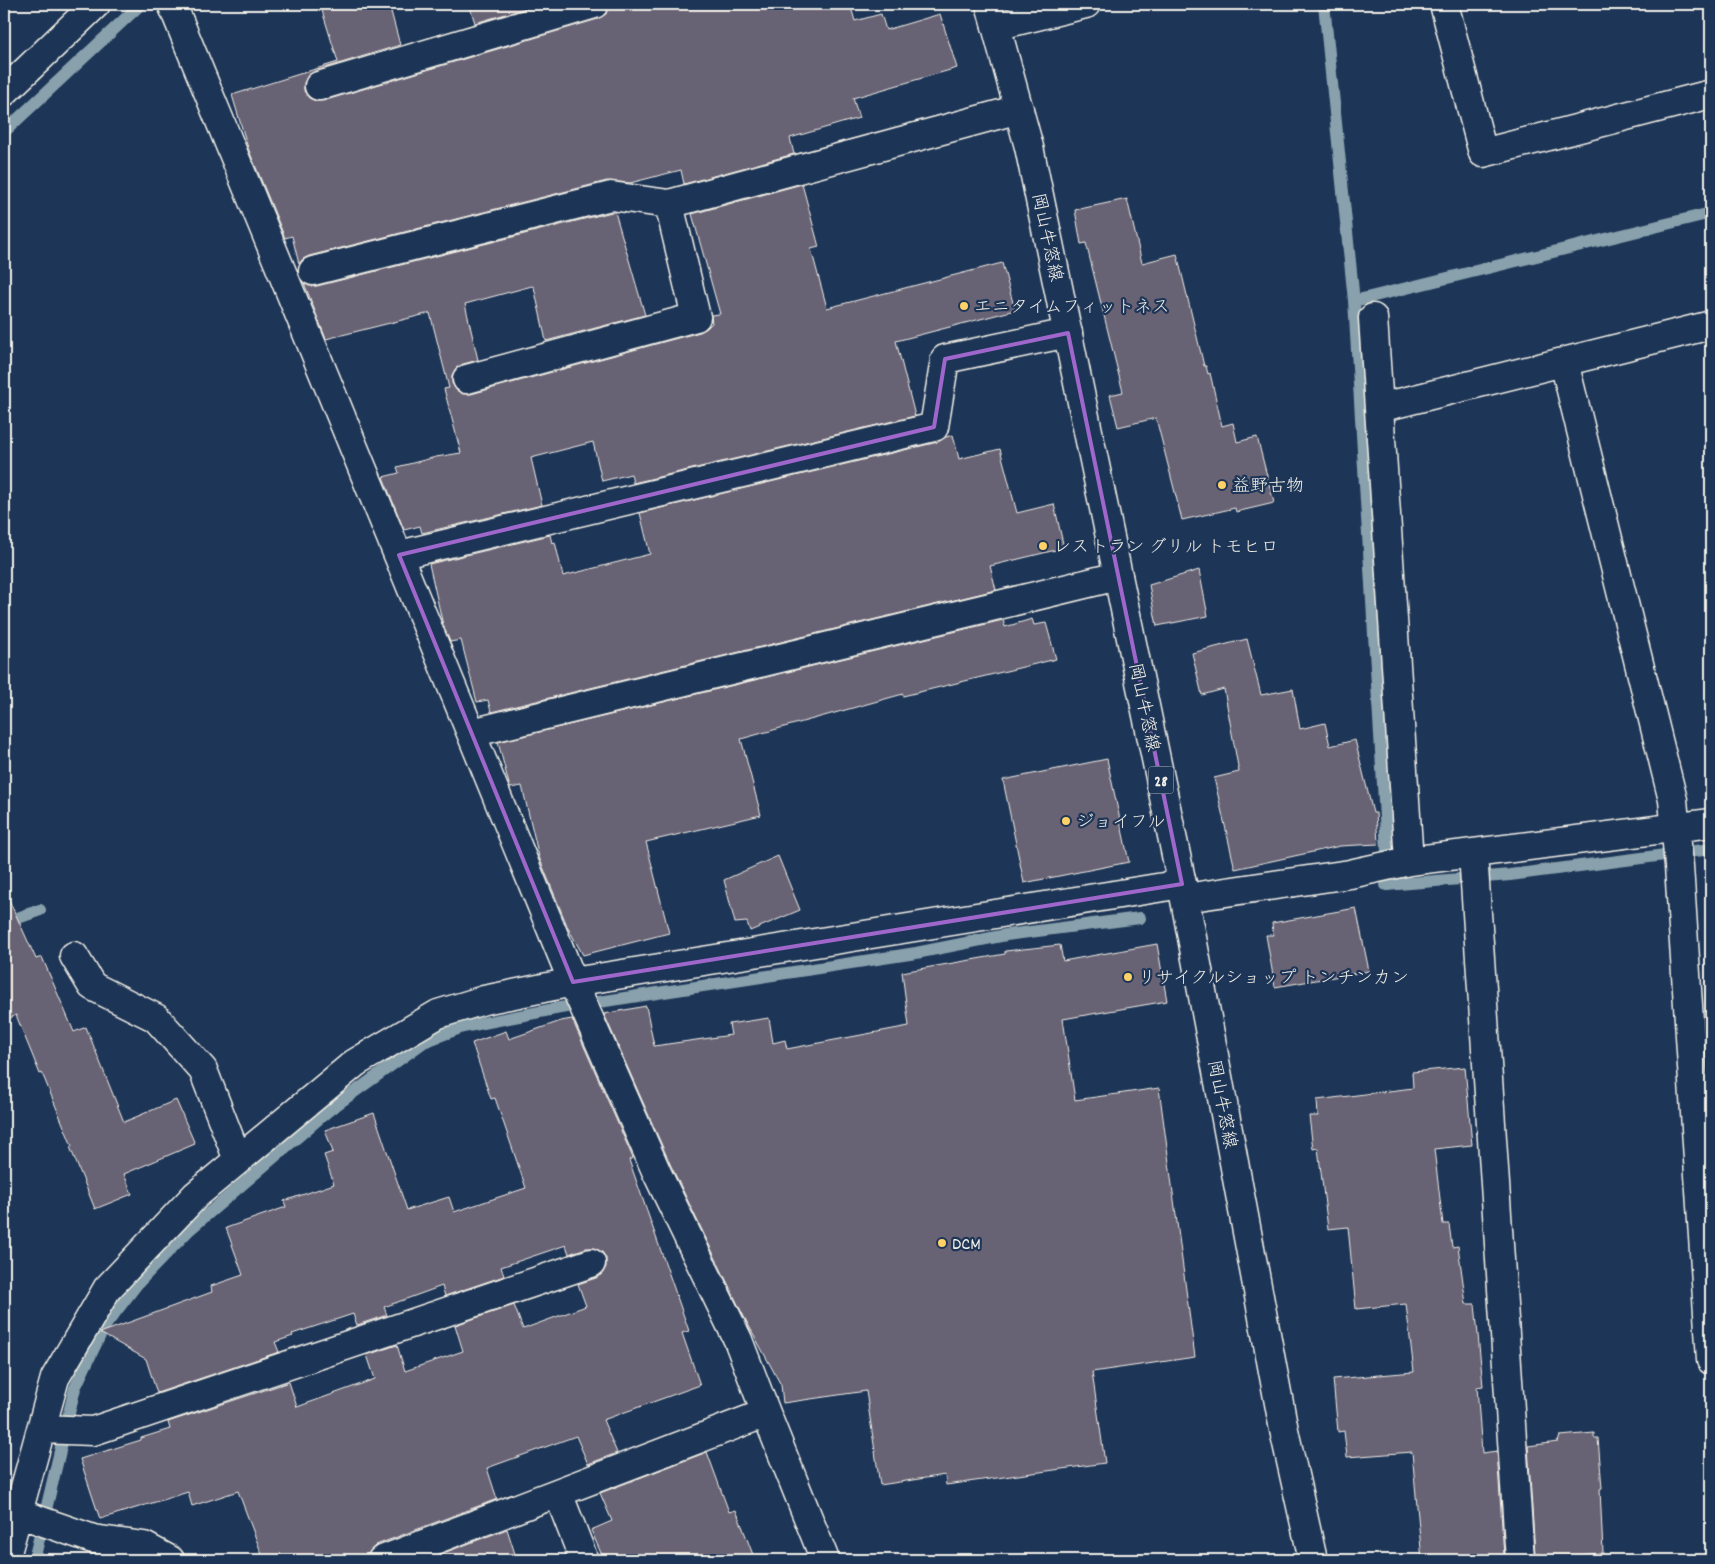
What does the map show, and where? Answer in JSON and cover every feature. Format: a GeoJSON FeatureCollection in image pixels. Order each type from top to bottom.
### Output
{"type":"FeatureCollection","features":[{"type":"Feature","properties":{"kind":"street"},"geometry":{"type":"LineString","coordinates":[[4,92],[96,4]]}},
{"type":"Feature","properties":{"kind":"street"},"geometry":{"type":"LineString","coordinates":[[172,4],[575,986],[657,1173],[738,1340],[825,1560]]}},
{"type":"Feature","properties":{"kind":"street"},"geometry":{"type":"LineString","coordinates":[[320,86],[594,4]]}},
{"type":"Feature","properties":{"kind":"street"},"geometry":{"type":"LineString","coordinates":[[993,15],[1086,4]]}},
{"type":"Feature","properties":{"kind":"street"},"geometry":{"type":"LineString","coordinates":[[1444,4],[1483,153],[1711,94]]}},
{"type":"Feature","properties":{"kind":"street","name":"岡山牛窓線"},"geometry":{"type":"LineString","coordinates":[[993,15],[1029,147],[1184,891],[1284,1430],[1313,1560]]}},
{"type":"Feature","properties":{"kind":"street"},"geometry":{"type":"LineString","coordinates":[[313,271],[611,196],[669,204],[1019,109]]}},
{"type":"Feature","properties":{"kind":"street"},"geometry":{"type":"LineString","coordinates":[[467,380],[696,317],[669,204]]}},
{"type":"Feature","properties":{"kind":"street"},"geometry":{"type":"LineString","coordinates":[[1373,318],[1379,408],[1395,864]]}},
{"type":"Feature","properties":{"kind":"street"},"geometry":{"type":"LineString","coordinates":[[1379,408],[1711,326]]}},
{"type":"Feature","properties":{"kind":"street"},"geometry":{"type":"LineString","coordinates":[[399,555],[934,427],[945,359],[1068,333]]}},
{"type":"Feature","properties":{"kind":"street"},"geometry":{"type":"LineString","coordinates":[[1564,362],[1672,800],[1678,846],[1711,1360]]}},
{"type":"Feature","properties":{"kind":"street"},"geometry":{"type":"LineString","coordinates":[[471,733],[1118,576]]}},
{"type":"Feature","properties":{"kind":"street"},"geometry":{"type":"LineString","coordinates":[[6,1560],[23,1514],[48,1429],[55,1378],[107,1289],[196,1195],[238,1160],[355,1063],[438,1014],[484,1000],[1184,891],[1350,874],[1395,864],[1474,872],[1678,846],[1711,823]]}},
{"type":"Feature","properties":{"kind":"street"},"geometry":{"type":"LineString","coordinates":[[1474,872],[1520,1560]]}},
{"type":"Feature","properties":{"kind":"street"},"geometry":{"type":"LineString","coordinates":[[74,956],[92,986],[156,1018],[203,1070],[238,1160]]}},
{"type":"Feature","properties":{"kind":"street"},"geometry":{"type":"LineString","coordinates":[[48,1429],[93,1431],[591,1263]]}},
{"type":"Feature","properties":{"kind":"street"},"geometry":{"type":"LineString","coordinates":[[382,1560],[766,1413]]}},
{"type":"Feature","properties":{"kind":"street"},"geometry":{"type":"LineString","coordinates":[[558,1493],[584,1560]]}},
{"type":"Feature","properties":{"kind":"street"},"geometry":{"type":"LineString","coordinates":[[23,1514],[93,1540],[144,1546],[170,1560]]}},
{"type":"Feature","properties":{"kind":"highlighted area"},"geometry":{"type":"Polygon","coordinates":[[[1068,333],[1182,884],[573,982],[399,555],[934,427],[945,359],[1068,333]]]}},
{"type":"Feature","properties":{"kind":"building"},"geometry":{"type":"Polygon","coordinates":[[[320,4],[389,4],[400,45],[315,71],[308,75],[304,83],[304,91],[309,98],[316,101],[323,101],[598,19],[606,14],[609,4],[850,4],[855,21],[881,14],[886,30],[940,14],[957,68],[853,98],[859,118],[790,138],[794,154],[684,184],[681,170],[630,183],[607,181],[309,256],[299,264],[292,236],[285,238],[248,148],[232,95],[338,62],[320,4]]]}},
{"type":"Feature","properties":{"kind":"building"},"geometry":{"type":"Polygon","coordinates":[[[469,4],[540,4],[475,23],[469,4]]]}},
{"type":"Feature","properties":{"kind":"building"},"geometry":{"type":"Polygon","coordinates":[[[802,184],[819,247],[811,249],[827,308],[1002,263],[1015,310],[896,341],[915,416],[633,483],[631,474],[602,481],[593,442],[531,458],[542,505],[422,533],[420,526],[404,530],[383,477],[399,473],[397,467],[461,453],[444,389],[449,388],[430,313],[326,339],[304,283],[309,286],[317,286],[615,212],[645,315],[546,341],[534,287],[532,286],[465,304],[478,360],[456,368],[452,375],[452,383],[456,390],[463,394],[471,394],[700,332],[707,328],[712,323],[711,315],[720,314],[692,214],[802,184]]]}},
{"type":"Feature","properties":{"kind":"building"},"geometry":{"type":"Polygon","coordinates":[[[1127,199],[1142,263],[1177,254],[1204,366],[1206,366],[1208,374],[1210,373],[1222,426],[1233,423],[1237,442],[1257,437],[1274,503],[1236,512],[1235,508],[1182,520],[1156,418],[1118,427],[1110,395],[1123,392],[1086,243],[1081,244],[1075,210],[1127,199]]]}},
{"type":"Feature","properties":{"kind":"building"},"geometry":{"type":"Polygon","coordinates":[[[953,435],[959,459],[1000,449],[1017,513],[1054,504],[1064,548],[990,566],[996,590],[491,712],[488,700],[477,702],[461,640],[450,642],[443,625],[429,564],[550,535],[552,543],[555,542],[563,576],[650,554],[640,513],[938,442],[953,435]]]}},
{"type":"Feature","properties":{"kind":"building"},"geometry":{"type":"Polygon","coordinates":[[[1199,570],[1208,616],[1157,626],[1149,585],[1199,570]]]}},
{"type":"Feature","properties":{"kind":"building"},"geometry":{"type":"Polygon","coordinates":[[[1032,619],[1034,625],[1046,623],[1056,659],[903,696],[903,694],[741,739],[761,815],[646,842],[669,933],[583,955],[568,928],[539,857],[522,786],[510,788],[498,742],[1003,620],[1005,627],[1032,619]]]}},
{"type":"Feature","properties":{"kind":"building"},"geometry":{"type":"Polygon","coordinates":[[[1247,639],[1261,695],[1293,689],[1300,729],[1325,723],[1330,746],[1355,740],[1373,813],[1376,813],[1378,844],[1340,846],[1235,869],[1214,778],[1239,772],[1224,689],[1202,695],[1192,653],[1247,639]]]}},
{"type":"Feature","properties":{"kind":"building","name":"ジョイフル"},"geometry":{"type":"Polygon","coordinates":[[[1107,759],[1129,862],[1024,883],[1003,780],[1107,759]]]}},
{"type":"Feature","properties":{"kind":"building"},"geometry":{"type":"Polygon","coordinates":[[[778,856],[800,910],[750,931],[747,922],[735,923],[724,880],[778,856]]]}},
{"type":"Feature","properties":{"kind":"building"},"geometry":{"type":"Polygon","coordinates":[[[4,889],[36,959],[42,957],[74,1032],[86,1027],[124,1122],[176,1100],[195,1144],[124,1174],[132,1194],[95,1209],[70,1147],[72,1146],[16,1015],[4,1021],[4,889]]]}},
{"type":"Feature","properties":{"kind":"building"},"geometry":{"type":"Polygon","coordinates":[[[1356,908],[1369,971],[1275,987],[1266,935],[1273,935],[1272,923],[1356,908]]]}},
{"type":"Feature","properties":{"kind":"building"},"geometry":{"type":"Polygon","coordinates":[[[1157,944],[1167,1001],[1063,1019],[1075,1100],[1159,1088],[1195,1357],[1092,1372],[1105,1463],[946,1485],[945,1475],[880,1485],[866,1391],[783,1403],[781,1385],[743,1315],[671,1166],[604,1014],[646,1006],[654,1046],[731,1035],[729,1024],[769,1018],[773,1043],[785,1040],[787,1049],[909,1026],[902,972],[1005,954],[1005,951],[1060,945],[1063,961],[1157,944]]]}},
{"type":"Feature","properties":{"kind":"building"},"geometry":{"type":"Polygon","coordinates":[[[572,1019],[633,1158],[629,1160],[689,1331],[682,1333],[700,1385],[603,1420],[617,1453],[588,1464],[576,1436],[487,1468],[497,1499],[376,1545],[370,1551],[367,1560],[264,1560],[238,1491],[192,1506],[188,1492],[100,1519],[80,1459],[170,1429],[168,1422],[289,1382],[297,1407],[375,1379],[367,1355],[397,1345],[405,1371],[463,1351],[455,1325],[514,1305],[523,1329],[586,1306],[578,1284],[602,1274],[606,1267],[606,1258],[602,1252],[594,1248],[586,1248],[569,1254],[566,1245],[501,1267],[504,1276],[445,1296],[442,1286],[384,1307],[387,1315],[357,1325],[353,1314],[292,1334],[293,1336],[275,1342],[279,1352],[157,1393],[146,1359],[100,1333],[212,1292],[211,1286],[243,1275],[226,1228],[286,1207],[284,1201],[334,1184],[324,1155],[333,1152],[325,1130],[374,1113],[407,1210],[449,1197],[454,1212],[526,1188],[495,1098],[491,1099],[472,1043],[506,1031],[509,1039],[572,1019]]]}},
{"type":"Feature","properties":{"kind":"building"},"geometry":{"type":"Polygon","coordinates":[[[1465,1067],[1472,1145],[1434,1149],[1443,1224],[1449,1224],[1452,1247],[1458,1246],[1466,1304],[1475,1304],[1483,1386],[1477,1387],[1482,1453],[1497,1451],[1504,1556],[1459,1559],[1459,1556],[1422,1560],[1412,1452],[1347,1457],[1344,1431],[1338,1432],[1333,1379],[1414,1372],[1406,1304],[1356,1309],[1348,1227],[1328,1229],[1318,1148],[1313,1149],[1309,1116],[1318,1116],[1317,1100],[1413,1088],[1412,1072],[1465,1067]]]}},
{"type":"Feature","properties":{"kind":"building"},"geometry":{"type":"Polygon","coordinates":[[[1594,1433],[1594,1438],[1598,1438],[1602,1488],[1600,1489],[1603,1553],[1542,1558],[1542,1554],[1535,1554],[1528,1446],[1558,1442],[1560,1436],[1594,1433]]]}},
{"type":"Feature","properties":{"kind":"building"},"geometry":{"type":"Polygon","coordinates":[[[707,1452],[729,1512],[736,1510],[755,1560],[604,1560],[591,1530],[612,1521],[600,1493],[707,1452]]]}},
{"type":"Feature","properties":{"kind":"building"},"geometry":{"type":"Polygon","coordinates":[[[507,1529],[517,1560],[425,1560],[507,1529]]]}},
{"type":"Feature","properties":{"kind":"waterway"},"geometry":{"type":"LineString","coordinates":[[4,132],[141,4]]}},
{"type":"Feature","properties":{"kind":"waterway"},"geometry":{"type":"LineString","coordinates":[[1324,4],[1354,301],[1389,885]]}},
{"type":"Feature","properties":{"kind":"waterway"},"geometry":{"type":"LineString","coordinates":[[1354,301],[1711,213]]}},
{"type":"Feature","properties":{"kind":"waterway"},"geometry":{"type":"LineString","coordinates":[[1386,885],[1510,875],[1711,849]]}},
{"type":"Feature","properties":{"kind":"waterway"},"geometry":{"type":"LineString","coordinates":[[4,923],[40,910]]}},
{"type":"Feature","properties":{"kind":"waterway"},"geometry":{"type":"LineString","coordinates":[[34,1560],[75,1388],[104,1327],[137,1284],[188,1231],[328,1111],[424,1042],[463,1027],[560,1008],[916,953],[1006,935],[1140,918]]}},
{"type":"Feature","properties":{"kind":"place","name":"エニタイムフィットネス"},"geometry":{"type":"Point","coordinates":[964,306]}},
{"type":"Feature","properties":{"kind":"place","name":"益野古物"},"geometry":{"type":"Point","coordinates":[1222,485]}},
{"type":"Feature","properties":{"kind":"place","name":"レストラン グリル トモヒロ"},"geometry":{"type":"Point","coordinates":[1043,546]}},
{"type":"Feature","properties":{"kind":"place","name":"ジョイフル"},"geometry":{"type":"Point","coordinates":[1066,821]}},
{"type":"Feature","properties":{"kind":"place","name":"リサイクルショップ トンチンカン"},"geometry":{"type":"Point","coordinates":[1128,977]}},
{"type":"Feature","properties":{"kind":"place","name":"DCM"},"geometry":{"type":"Point","coordinates":[942,1243]}}]}
